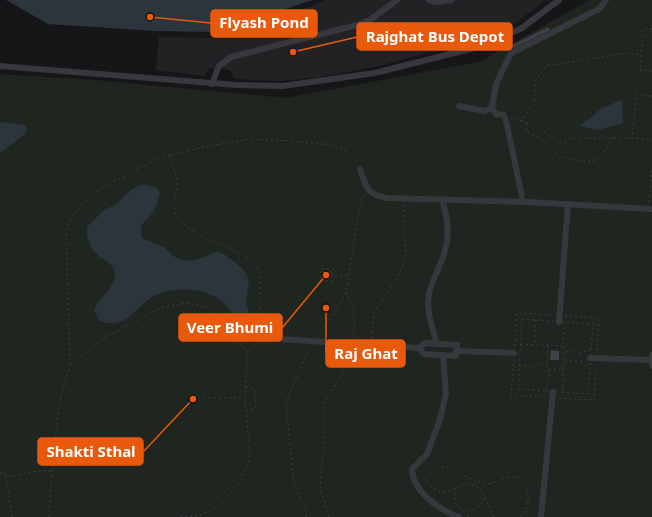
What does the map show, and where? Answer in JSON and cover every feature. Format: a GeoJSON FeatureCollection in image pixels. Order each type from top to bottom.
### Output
{"type":"FeatureCollection","features":[{"type":"Feature","properties":{"kind":"street"},"geometry":{"type":"LineString","coordinates":[[212,84],[219,66],[226,59],[361,24],[370,20],[398,0]]}},
{"type":"Feature","properties":{"kind":"street"},"geometry":{"type":"LineString","coordinates":[[429,0],[437,2],[452,0]]}},
{"type":"Feature","properties":{"kind":"street"},"geometry":{"type":"LineString","coordinates":[[0,66],[212,84],[283,86],[375,73],[482,46],[522,28],[559,0]]}},
{"type":"Feature","properties":{"kind":"street"},"geometry":{"type":"LineString","coordinates":[[523,202],[504,115],[496,114],[492,108],[496,84],[511,53],[599,9],[606,0]]}},
{"type":"Feature","properties":{"kind":"street"},"geometry":{"type":"LineString","coordinates":[[459,106],[484,111],[492,108]]}},
{"type":"Feature","properties":{"kind":"street"},"geometry":{"type":"LineString","coordinates":[[360,169],[367,188],[374,196],[650,209]]}},
{"type":"Feature","properties":{"kind":"street"},"geometry":{"type":"LineString","coordinates":[[437,344],[429,315],[428,302],[430,290],[443,258],[449,231],[448,220],[442,199]]}},
{"type":"Feature","properties":{"kind":"street"},"geometry":{"type":"LineString","coordinates":[[560,318],[568,204]]}},
{"type":"Feature","properties":{"kind":"street"},"geometry":{"type":"LineString","coordinates":[[263,338],[418,348],[425,343],[457,345],[456,356],[424,354],[418,348]]}},
{"type":"Feature","properties":{"kind":"street"},"geometry":{"type":"LineString","coordinates":[[456,350],[514,353]]}},
{"type":"Feature","properties":{"kind":"street"},"geometry":{"type":"LineString","coordinates":[[443,355],[446,394],[440,419],[427,454],[412,469],[412,475],[433,505],[459,517]]}},
{"type":"Feature","properties":{"kind":"street"},"geometry":{"type":"LineString","coordinates":[[652,355],[652,366]]}},
{"type":"Feature","properties":{"kind":"street"},"geometry":{"type":"LineString","coordinates":[[590,360],[652,360]]}},
{"type":"Feature","properties":{"kind":"street"},"geometry":{"type":"LineString","coordinates":[[541,517],[553,392]]}},
{"type":"Feature","properties":{"kind":"street"},"geometry":{"type":"LineString","coordinates":[[549,398],[552,409]]}},
{"type":"Feature","properties":{"kind":"street"},"geometry":{"type":"LineString","coordinates":[[552,409],[556,398]]}},
{"type":"Feature","properties":{"kind":"path"},"geometry":{"type":"LineString","coordinates":[[652,29],[643,29],[640,70],[652,71]]}},
{"type":"Feature","properties":{"kind":"path"},"geometry":{"type":"LineString","coordinates":[[521,121],[534,103],[535,82],[546,66],[627,53],[641,54]]}},
{"type":"Feature","properties":{"kind":"path"},"geometry":{"type":"LineString","coordinates":[[632,138],[636,94],[652,96]]}},
{"type":"Feature","properties":{"kind":"path"},"geometry":{"type":"LineString","coordinates":[[504,115],[538,127],[560,143],[573,138],[614,137],[652,140]]}},
{"type":"Feature","properties":{"kind":"path"},"geometry":{"type":"LineString","coordinates":[[526,123],[526,131],[544,141],[559,157],[574,160],[591,162],[601,156],[614,137]]}},
{"type":"Feature","properties":{"kind":"path"},"geometry":{"type":"LineString","coordinates":[[49,517],[52,471],[60,403],[70,366],[66,228],[77,210],[94,193],[139,168],[170,154],[250,139],[292,140],[334,145],[344,150],[361,164],[360,169]]}},
{"type":"Feature","properties":{"kind":"path"},"geometry":{"type":"LineString","coordinates":[[170,154],[177,187],[173,200],[175,213],[181,222],[194,233],[236,251],[254,264],[260,276],[260,313],[263,338],[247,352]]}},
{"type":"Feature","properties":{"kind":"path"},"geometry":{"type":"LineString","coordinates":[[650,209],[652,169]]}},
{"type":"Feature","properties":{"kind":"path"},"geometry":{"type":"LineString","coordinates":[[306,517],[307,513],[294,484],[286,401],[313,342],[336,311],[346,292],[360,204],[367,188]]}},
{"type":"Feature","properties":{"kind":"path"},"geometry":{"type":"LineString","coordinates":[[329,517],[320,489],[324,440],[324,404],[343,373],[365,357],[370,345],[374,313],[399,274],[406,254],[403,198]]}},
{"type":"Feature","properties":{"kind":"path"},"geometry":{"type":"LineString","coordinates":[[321,269],[333,269],[332,275],[332,281],[321,281],[321,269]]}},
{"type":"Feature","properties":{"kind":"path"},"geometry":{"type":"LineString","coordinates":[[332,275],[348,276]]}},
{"type":"Feature","properties":{"kind":"path"},"geometry":{"type":"LineString","coordinates":[[346,292],[354,312],[354,344]]}},
{"type":"Feature","properties":{"kind":"path"},"geometry":{"type":"LineString","coordinates":[[70,366],[102,339],[161,308],[186,303],[211,308],[247,352],[245,398],[250,457],[241,480],[222,504],[199,516],[180,517]]}},
{"type":"Feature","properties":{"kind":"path"},"geometry":{"type":"LineString","coordinates":[[549,398],[511,395],[517,313],[560,318],[593,324],[588,394],[518,389],[522,319],[535,320],[560,318]]}},
{"type":"Feature","properties":{"kind":"path"},"geometry":{"type":"LineString","coordinates":[[560,318],[563,346],[565,351],[563,392]]}},
{"type":"Feature","properties":{"kind":"path"},"geometry":{"type":"LineString","coordinates":[[535,320],[535,345]]}},
{"type":"Feature","properties":{"kind":"path"},"geometry":{"type":"LineString","coordinates":[[521,344],[563,346]]}},
{"type":"Feature","properties":{"kind":"path"},"geometry":{"type":"LineString","coordinates":[[546,391],[550,374],[546,363],[549,345]]}},
{"type":"Feature","properties":{"kind":"path"},"geometry":{"type":"LineString","coordinates":[[565,351],[572,352],[575,350],[580,353],[591,350]]}},
{"type":"Feature","properties":{"kind":"path"},"geometry":{"type":"LineString","coordinates":[[564,360],[590,360]]}},
{"type":"Feature","properties":{"kind":"path"},"geometry":{"type":"LineString","coordinates":[[519,365],[537,367],[538,363],[546,363]]}},
{"type":"Feature","properties":{"kind":"path"},"geometry":{"type":"LineString","coordinates":[[549,369],[563,370]]}},
{"type":"Feature","properties":{"kind":"path"},"geometry":{"type":"LineString","coordinates":[[245,387],[254,389],[257,403],[255,408],[246,410]]}},
{"type":"Feature","properties":{"kind":"path"},"geometry":{"type":"LineString","coordinates":[[204,398],[245,398]]}},
{"type":"Feature","properties":{"kind":"path"},"geometry":{"type":"LineString","coordinates":[[494,517],[483,491],[472,485],[464,484],[444,492],[436,490],[426,481],[427,477],[442,467],[449,467],[462,475],[486,484],[496,482],[503,478],[518,478],[528,491],[529,498],[521,517]]}},
{"type":"Feature","properties":{"kind":"path"},"geometry":{"type":"LineString","coordinates":[[0,472],[6,476],[18,477],[32,472],[52,471]]}},
{"type":"Feature","properties":{"kind":"path"},"geometry":{"type":"LineString","coordinates":[[6,476],[12,517]]}},
{"type":"Feature","properties":{"kind":"path"},"geometry":{"type":"LineString","coordinates":[[456,488],[453,499],[456,506],[462,510],[469,512],[476,510],[482,506],[485,497]]}},
{"type":"Feature","properties":{"kind":"path"},"geometry":{"type":"LineString","coordinates":[[525,510],[534,517]]}},
{"type":"Feature","properties":{"kind":"path"},"geometry":{"type":"LineString","coordinates":[[468,517],[469,512]]}},
{"type":"Feature","properties":{"kind":"shaded area"},"geometry":{"type":"Polygon","coordinates":[[[6,0],[313,0],[215,32],[156,31],[48,24],[6,0]]]}},
{"type":"Feature","properties":{"kind":"shaded area"},"geometry":{"type":"Polygon","coordinates":[[[326,0],[546,0],[513,25],[486,37],[379,66],[321,77],[280,81],[235,79],[230,70],[209,68],[204,76],[156,70],[159,37],[213,38],[326,0]]]}},
{"type":"Feature","properties":{"kind":"shaded area"},"geometry":{"type":"Polygon","coordinates":[[[590,0],[652,0],[652,517],[0,517],[0,74],[96,80],[285,98],[479,62],[590,0]]]}},
{"type":"Feature","properties":{"kind":"shaded area"},"geometry":{"type":"Polygon","coordinates":[[[622,100],[623,123],[598,130],[580,126],[602,108],[622,100]]]}},
{"type":"Feature","properties":{"kind":"shaded area"},"geometry":{"type":"Polygon","coordinates":[[[0,122],[25,125],[27,128],[25,134],[0,153],[0,122]]]}},
{"type":"Feature","properties":{"kind":"shaded area"},"geometry":{"type":"Polygon","coordinates":[[[143,184],[155,187],[160,193],[154,210],[141,227],[142,237],[150,242],[164,247],[172,255],[179,259],[195,260],[217,251],[227,256],[243,269],[249,280],[246,304],[253,322],[251,334],[245,338],[237,334],[233,317],[228,308],[221,301],[204,292],[183,289],[163,292],[154,296],[130,316],[117,323],[100,321],[94,311],[99,301],[112,284],[115,274],[114,269],[95,252],[91,246],[88,238],[87,227],[104,210],[115,205],[132,189],[143,184]]]}},
{"type":"Feature","properties":{"kind":"building"},"geometry":{"type":"Polygon","coordinates":[[[548,27],[550,30],[511,49],[510,46],[548,27]]]}},
{"type":"Feature","properties":{"kind":"building"},"geometry":{"type":"Polygon","coordinates":[[[322,271],[331,271],[330,279],[322,279],[322,271]]]}},
{"type":"Feature","properties":{"kind":"building"},"geometry":{"type":"Polygon","coordinates":[[[551,350],[559,351],[559,360],[550,360],[551,350]]]}},
{"type":"Feature","properties":{"kind":"place","name":"Flyash Pond"},"geometry":{"type":"Point","coordinates":[150,17]}},
{"type":"Feature","properties":{"kind":"place","name":"Rajghat Bus Depot"},"geometry":{"type":"Point","coordinates":[293,52]}},
{"type":"Feature","properties":{"kind":"place","name":"Veer Bhumi"},"geometry":{"type":"Point","coordinates":[326,275]}},
{"type":"Feature","properties":{"kind":"place","name":"Raj Ghat"},"geometry":{"type":"Point","coordinates":[326,308]}},
{"type":"Feature","properties":{"kind":"place","name":"Shakti Sthal"},"geometry":{"type":"Point","coordinates":[193,399]}}]}
